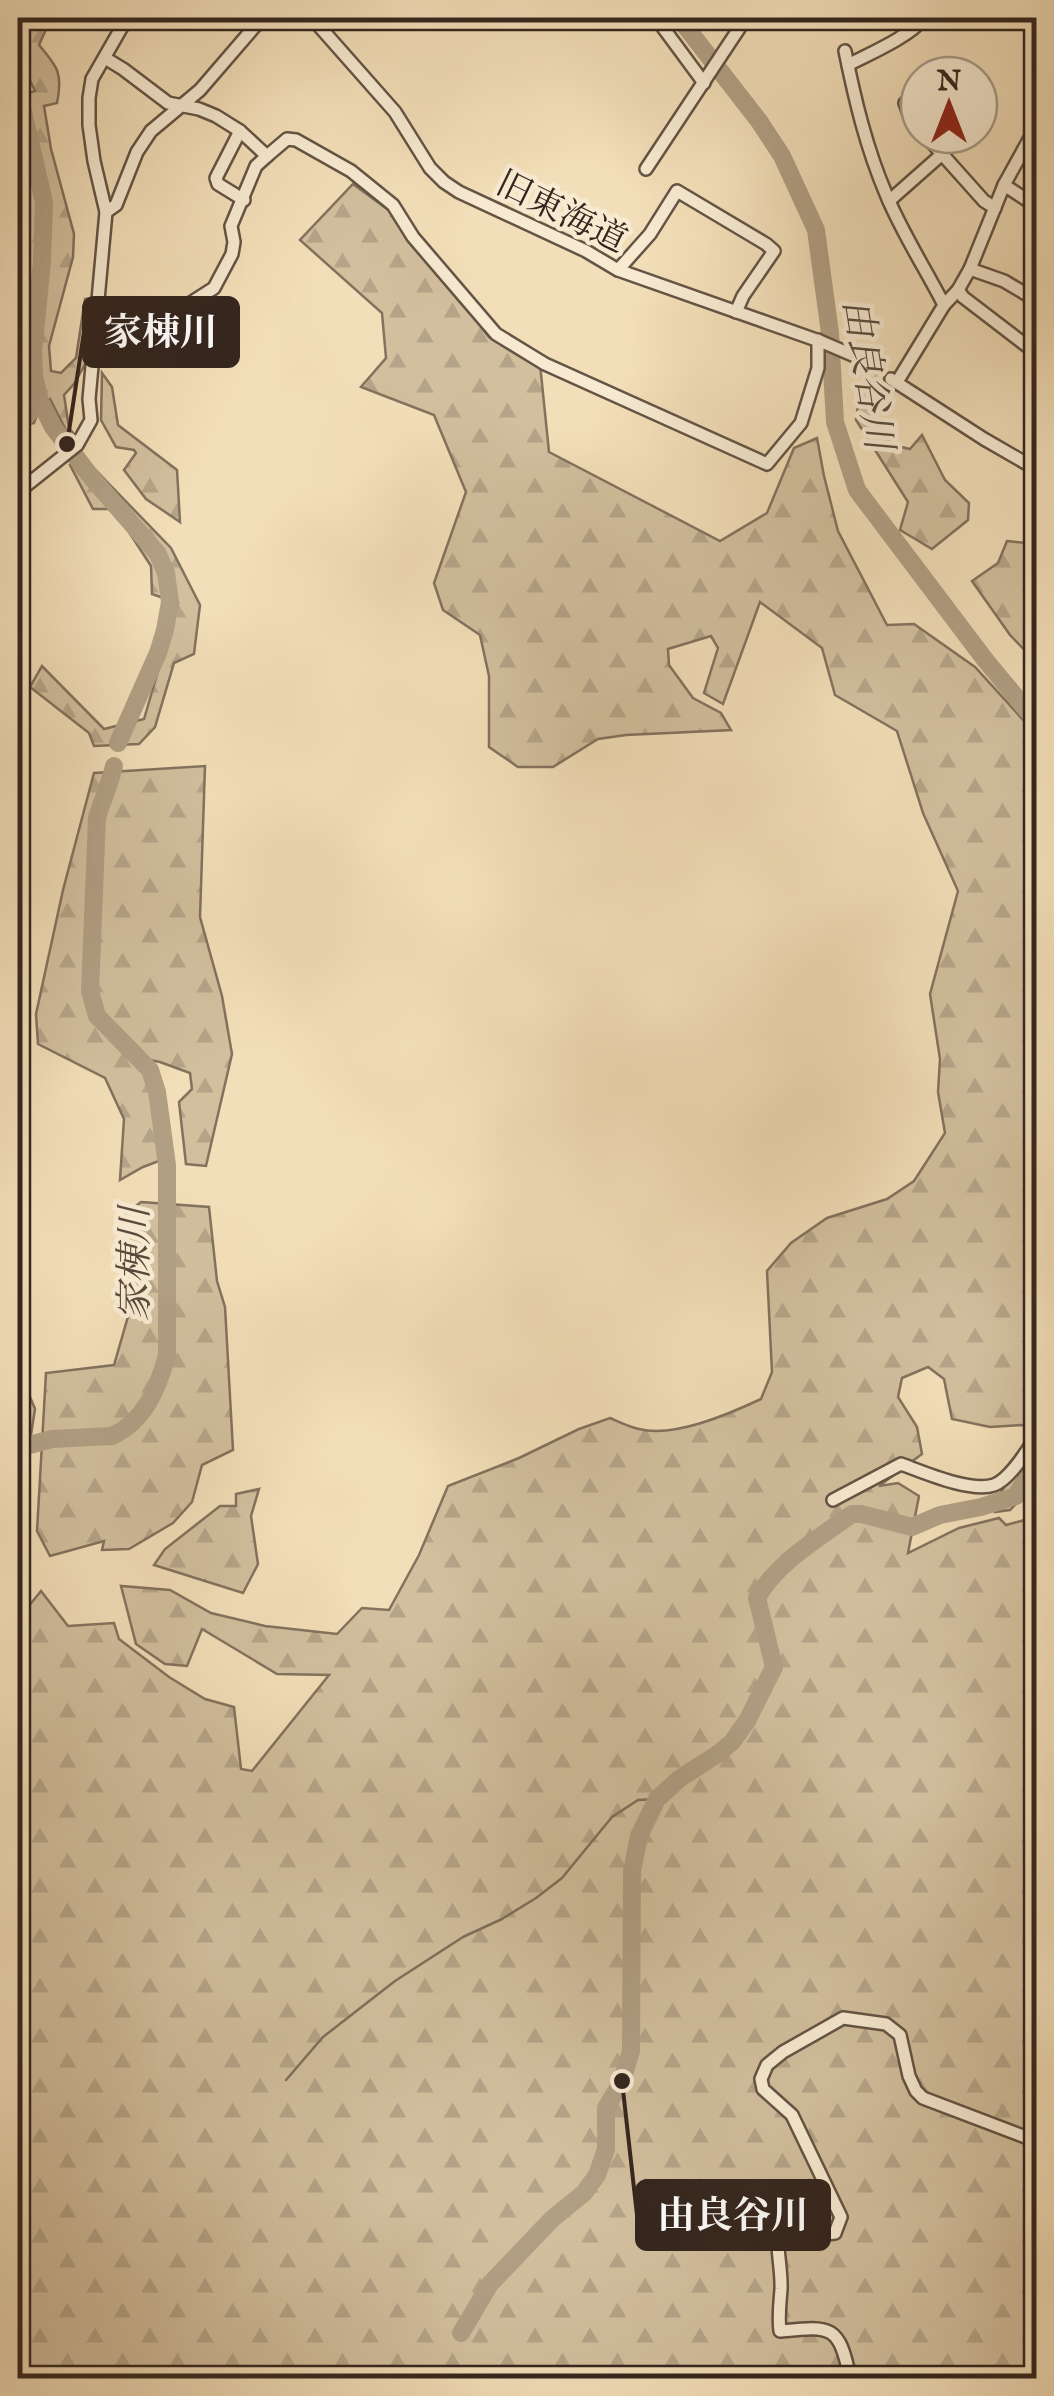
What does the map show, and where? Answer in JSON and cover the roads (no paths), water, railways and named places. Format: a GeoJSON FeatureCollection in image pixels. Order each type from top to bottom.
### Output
{"type":"FeatureCollection","features":[{"type":"Feature","properties":{"kind":"street"},"geometry":{"type":"LineString","coordinates":[[18,492],[72,449],[91,420],[106,212],[94,161],[88,98],[92,80],[127,18]]}},
{"type":"Feature","properties":{"kind":"street"},"geometry":{"type":"LineString","coordinates":[[106,212],[116,204],[137,152],[150,132],[200,90],[262,18]]}},
{"type":"Feature","properties":{"kind":"street","name":"旧東海道"},"geometry":{"type":"LineString","coordinates":[[312,18],[395,112],[430,168],[459,192],[618,270],[857,357]]}},
{"type":"Feature","properties":{"kind":"street"},"geometry":{"type":"LineString","coordinates":[[656,18],[705,81]]}},
{"type":"Feature","properties":{"kind":"street"},"geometry":{"type":"LineString","coordinates":[[646,169],[746,18]]}},
{"type":"Feature","properties":{"kind":"street"},"geometry":{"type":"LineString","coordinates":[[848,65],[903,35],[924,18]]}},
{"type":"Feature","properties":{"kind":"street"},"geometry":{"type":"LineString","coordinates":[[846,51],[858,117],[889,201],[944,305]]}},
{"type":"Feature","properties":{"kind":"street"},"geometry":{"type":"LineString","coordinates":[[105,58],[168,103],[199,108],[240,131],[267,156]]}},
{"type":"Feature","properties":{"kind":"street"},"geometry":{"type":"LineString","coordinates":[[1036,127],[1004,186],[970,269],[894,380],[1036,468]]}},
{"type":"Feature","properties":{"kind":"street"},"geometry":{"type":"LineString","coordinates":[[240,131],[216,178],[218,184],[244,200]]}},
{"type":"Feature","properties":{"kind":"street"},"geometry":{"type":"LineString","coordinates":[[189,304],[214,288],[232,254],[231,226],[256,166],[287,139],[305,143],[351,170],[393,205],[413,237],[496,334],[545,364],[767,464],[801,423],[818,368],[820,341]]}},
{"type":"Feature","properties":{"kind":"street"},"geometry":{"type":"LineString","coordinates":[[889,201],[942,155],[995,208]]}},
{"type":"Feature","properties":{"kind":"street"},"geometry":{"type":"LineString","coordinates":[[1004,186],[1036,206]]}},
{"type":"Feature","properties":{"kind":"street"},"geometry":{"type":"LineString","coordinates":[[618,270],[650,234],[678,191],[774,250],[736,312]]}},
{"type":"Feature","properties":{"kind":"street"},"geometry":{"type":"LineString","coordinates":[[970,269],[1004,280],[1036,300]]}},
{"type":"Feature","properties":{"kind":"street"},"geometry":{"type":"LineString","coordinates":[[958,290],[1036,353]]}},
{"type":"Feature","properties":{"kind":"street"},"geometry":{"type":"LineString","coordinates":[[834,1500],[901,1464],[973,1486],[994,1485],[1020,1462],[1036,1437]]}},
{"type":"Feature","properties":{"kind":"street"},"geometry":{"type":"LineString","coordinates":[[850,2378],[836,2334],[827,2328],[780,2330],[776,2233],[781,2215],[793,2212],[803,2216],[826,2234],[834,2232],[841,2217],[792,2115],[763,2089],[761,2079],[766,2065],[844,2018],[886,2024],[900,2035],[909,2076],[923,2098],[1036,2141]]}},
{"type":"Feature","properties":{"kind":"waterway","name":"由良谷川"},"geometry":{"type":"LineString","coordinates":[[679,18],[782,156],[816,230],[830,333],[835,422],[857,490],[1036,721]]}},
{"type":"Feature","properties":{"kind":"waterway","name":"家棟川"},"geometry":{"type":"LineString","coordinates":[[18,90],[44,202],[33,352],[40,401],[53,427],[158,554],[166,573],[170,602],[165,630],[118,743]]}},
{"type":"Feature","properties":{"kind":"waterway"},"geometry":{"type":"LineString","coordinates":[[18,425],[40,401]]}},
{"type":"Feature","properties":{"kind":"waterway","name":"家棟川"},"geometry":{"type":"LineString","coordinates":[[18,1448],[52,1439],[112,1436],[123,1430],[148,1402],[167,1355],[167,1165],[157,1092],[150,1070],[97,1016],[90,991],[97,818],[114,766]]}},
{"type":"Feature","properties":{"kind":"waterway","name":"由良谷川"},"geometry":{"type":"LineString","coordinates":[[461,2333],[490,2284],[552,2219],[584,2193],[597,2175],[606,2149],[606,2108],[622,2081],[631,2051],[632,1871],[639,1836],[657,1799],[732,1742],[747,1721],[774,1667],[757,1598],[765,1585],[800,1552],[852,1514],[912,1527],[940,1515],[1016,1496],[1036,1463]]}},
{"type":"Feature","properties":{"kind":"waterway"},"geometry":{"type":"LineString","coordinates":[[286,2080],[323,2037],[395,1981],[463,1937],[536,1898],[562,1878],[612,1817],[638,1800],[657,1799]]}},
{"type":"Feature","properties":{"kind":"tunnel"},"geometry":{"type":"LineString","coordinates":[[857,357],[891,379]]}},
{"type":"Feature","properties":{"kind":"place","name":"家棟川"},"geometry":{"type":"Point","coordinates":[67,444]}},
{"type":"Feature","properties":{"kind":"place","name":"由良谷川"},"geometry":{"type":"Point","coordinates":[622,2081]}}]}
